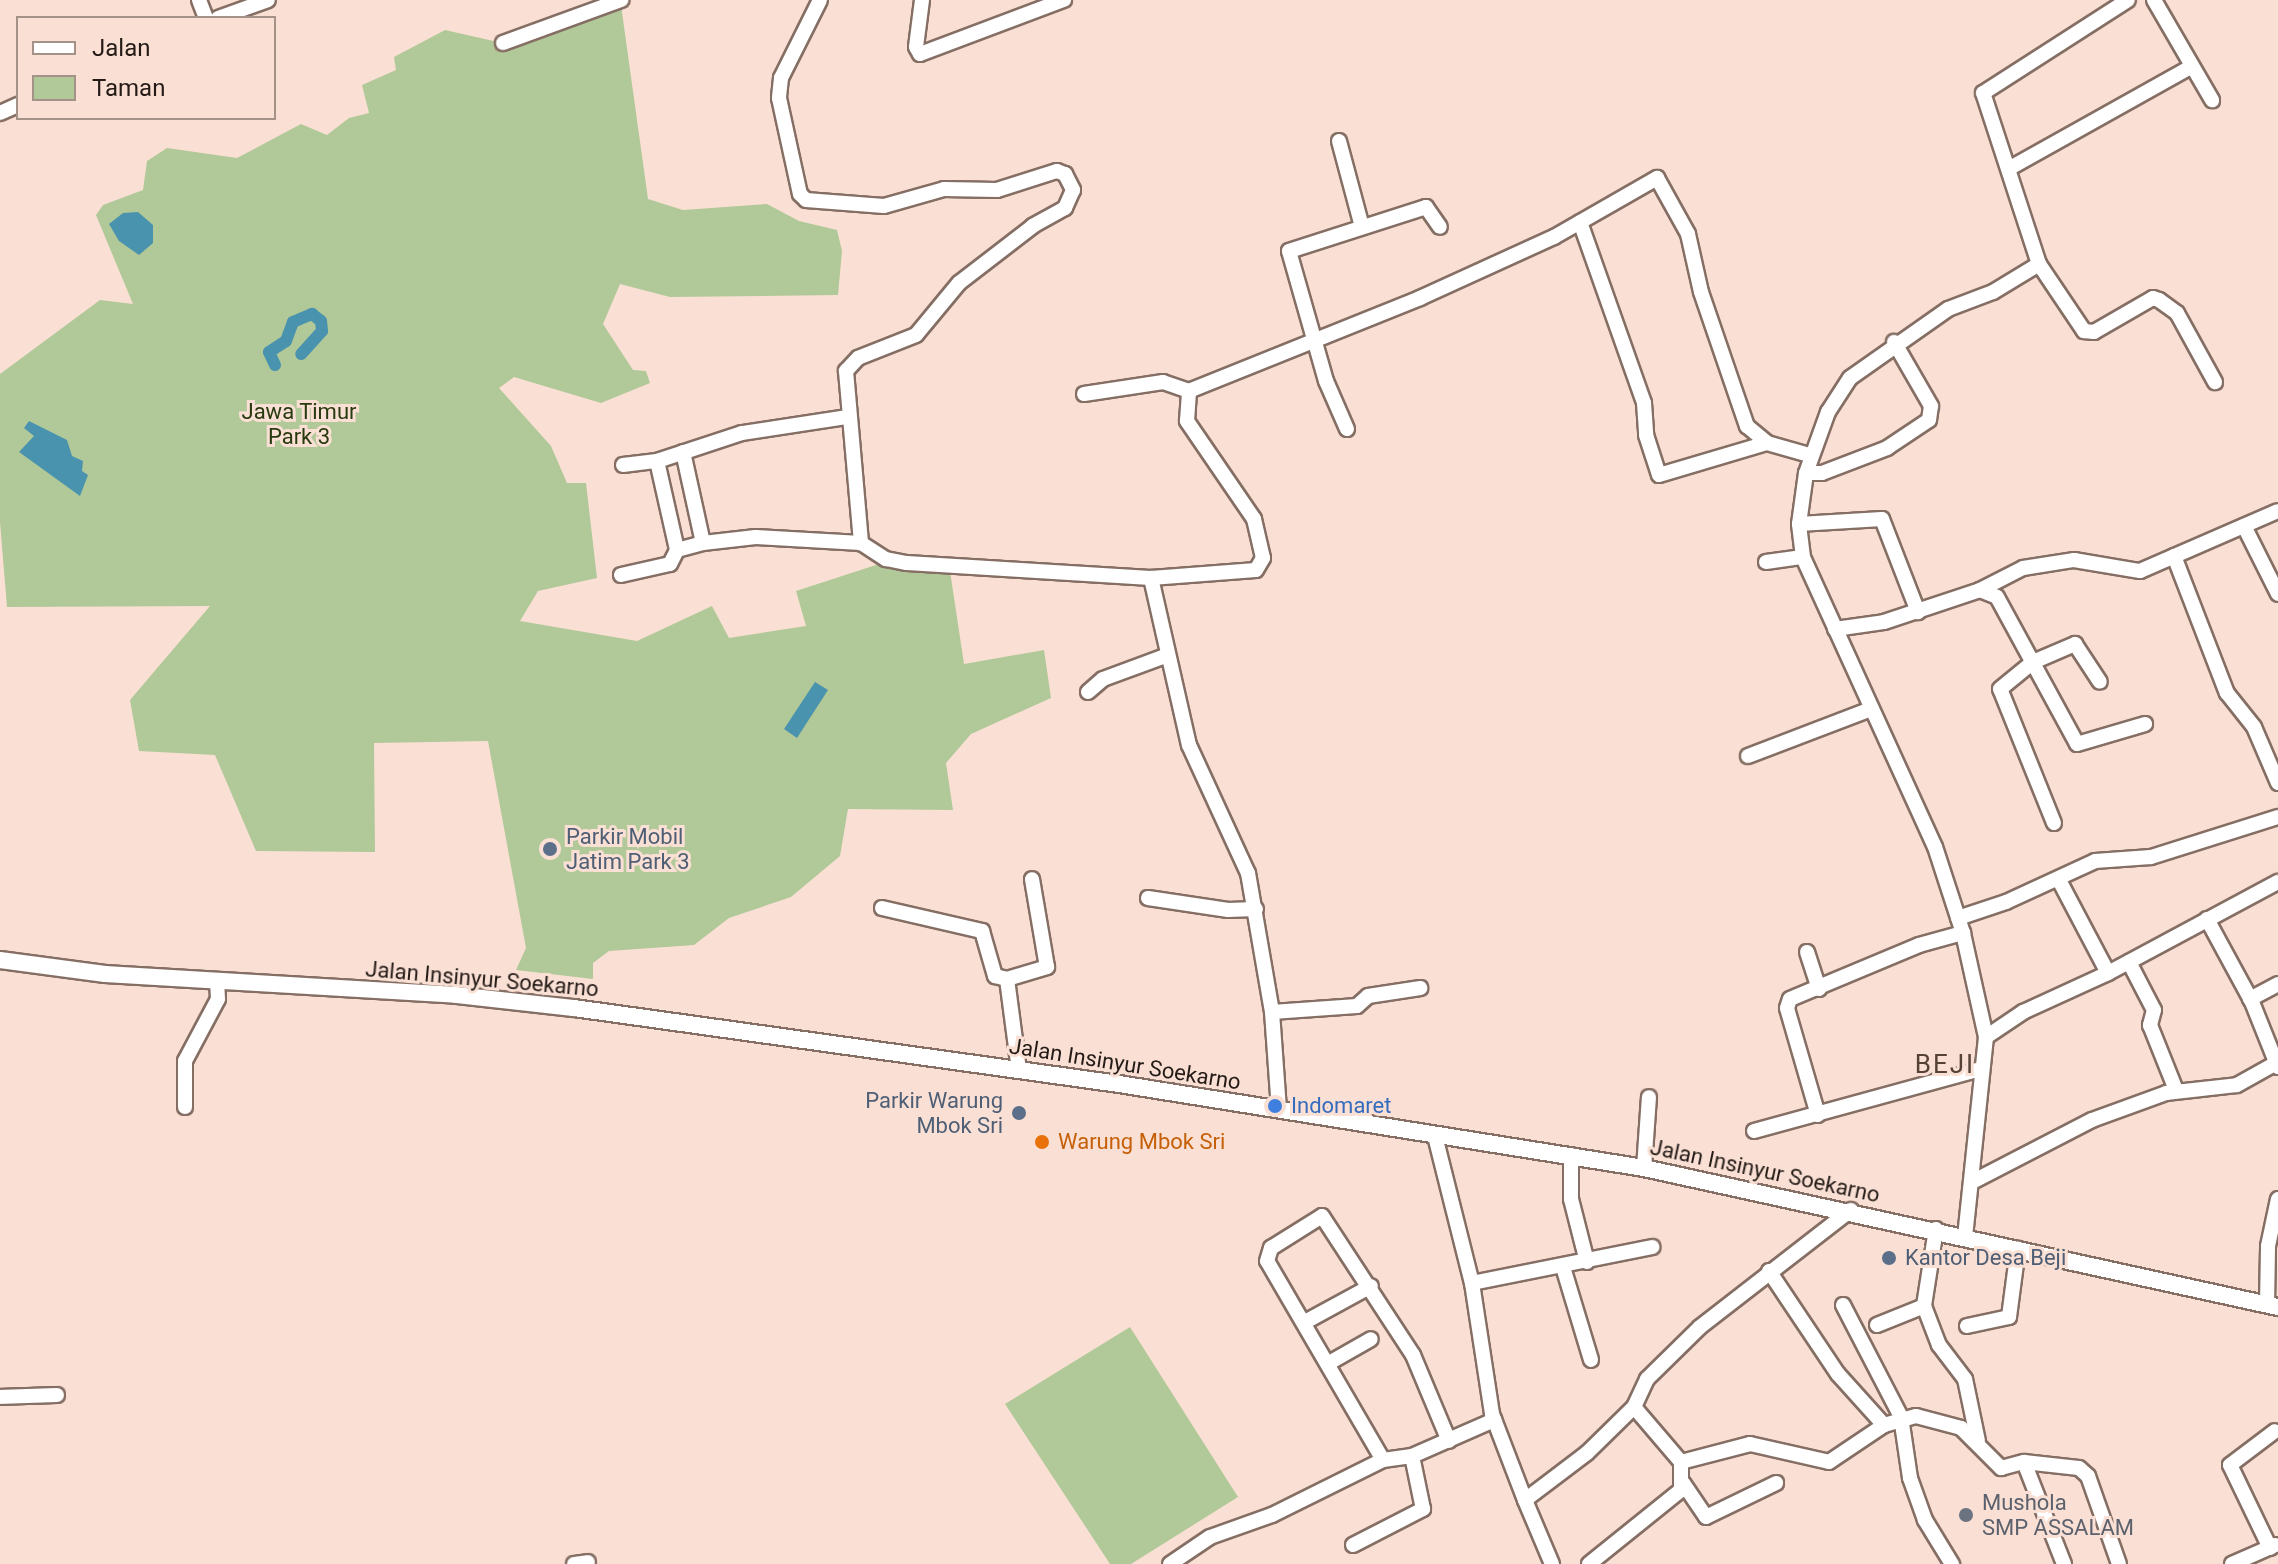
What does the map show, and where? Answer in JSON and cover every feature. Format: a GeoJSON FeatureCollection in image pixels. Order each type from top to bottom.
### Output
{"type":"FeatureCollection","features":[{"type":"Feature","properties":{"kind":"main road","name":"Jalan Insinyur Soekarno"},"geometry":{"type":"LineString","coordinates":[[0,960],[105,974],[574,1008],[1019,1070],[1644,1168],[1851,1210],[2272,1306]]}},
{"type":"Feature","properties":{"kind":"street"},"geometry":{"type":"LineString","coordinates":[[224,16],[268,0]]}},
{"type":"Feature","properties":{"kind":"street"},"geometry":{"type":"LineString","coordinates":[[503,43],[621,0]]}},
{"type":"Feature","properties":{"kind":"street"},"geometry":{"type":"LineString","coordinates":[[820,0],[781,78],[779,98],[800,194],[806,200],[884,206],[944,189],[997,190],[1057,171],[1065,174],[1073,190],[1065,208],[1033,226],[959,283],[916,335],[851,364],[844,381],[846,417],[861,543]]}},
{"type":"Feature","properties":{"kind":"street"},"geometry":{"type":"LineString","coordinates":[[922,0],[916,47],[920,54],[1064,0]]}},
{"type":"Feature","properties":{"kind":"street"},"geometry":{"type":"LineString","coordinates":[[2128,0],[1985,88],[1985,107],[2010,168],[2039,264],[2084,331],[2094,332],[2153,298],[2159,300],[2177,313],[2215,382]]}},
{"type":"Feature","properties":{"kind":"street"},"geometry":{"type":"LineString","coordinates":[[2154,0],[2212,100]]}},
{"type":"Feature","properties":{"kind":"street"},"geometry":{"type":"LineString","coordinates":[[2010,168],[2191,67]]}},
{"type":"Feature","properties":{"kind":"street"},"geometry":{"type":"LineString","coordinates":[[1339,141],[1362,227]]}},
{"type":"Feature","properties":{"kind":"street"},"geometry":{"type":"LineString","coordinates":[[1084,394],[1163,382],[1189,391],[1314,342],[1580,222],[1651,179],[1664,184],[1688,234],[1701,292],[1747,426],[1767,443],[1809,455]]}},
{"type":"Feature","properties":{"kind":"street"},"geometry":{"type":"LineString","coordinates":[[1347,429],[1314,342],[1289,251],[1426,207],[1440,227]]}},
{"type":"Feature","properties":{"kind":"street"},"geometry":{"type":"LineString","coordinates":[[1580,222],[1644,403],[1646,435],[1659,475],[1767,443]]}},
{"type":"Feature","properties":{"kind":"street"},"geometry":{"type":"LineString","coordinates":[[1965,1237],[1980,1069],[1986,1037],[1963,933],[1935,847],[1803,557],[1799,524],[1809,455],[1850,378],[1894,342],[1948,309],[1993,292],[2039,264]]}},
{"type":"Feature","properties":{"kind":"street"},"geometry":{"type":"LineString","coordinates":[[1806,473],[1822,473],[1887,448],[1929,420],[1931,406],[1894,342]]}},
{"type":"Feature","properties":{"kind":"street"},"geometry":{"type":"LineString","coordinates":[[677,550],[703,543],[756,537],[861,543],[886,559],[907,563],[1151,578],[1236,575],[1262,566],[1254,519],[1187,421],[1189,391]]}},
{"type":"Feature","properties":{"kind":"street"},"geometry":{"type":"LineString","coordinates":[[623,465],[657,461],[742,433],[846,417]]}},
{"type":"Feature","properties":{"kind":"street"},"geometry":{"type":"LineString","coordinates":[[683,452],[703,543]]}},
{"type":"Feature","properties":{"kind":"street"},"geometry":{"type":"LineString","coordinates":[[621,575],[670,564],[677,550],[657,461]]}},
{"type":"Feature","properties":{"kind":"street"},"geometry":{"type":"LineString","coordinates":[[1835,629],[1918,612],[1980,590],[2023,568],[2088,560],[2140,571],[2278,511]]}},
{"type":"Feature","properties":{"kind":"street"},"geometry":{"type":"LineString","coordinates":[[1799,524],[1882,519],[1918,612]]}},
{"type":"Feature","properties":{"kind":"street"},"geometry":{"type":"LineString","coordinates":[[2244,526],[2278,594]]}},
{"type":"Feature","properties":{"kind":"street"},"geometry":{"type":"LineString","coordinates":[[2174,556],[2227,693],[2274,759],[2278,783]]}},
{"type":"Feature","properties":{"kind":"street"},"geometry":{"type":"LineString","coordinates":[[1766,562],[1803,557]]}},
{"type":"Feature","properties":{"kind":"street"},"geometry":{"type":"LineString","coordinates":[[1151,578],[1189,745],[1240,852],[1256,909],[1272,1012],[1279,1110]]}},
{"type":"Feature","properties":{"kind":"street"},"geometry":{"type":"LineString","coordinates":[[1980,590],[1997,597],[2077,744],[2145,724]]}},
{"type":"Feature","properties":{"kind":"street"},"geometry":{"type":"LineString","coordinates":[[2054,823],[2000,689],[2009,676],[2075,644],[2100,682]]}},
{"type":"Feature","properties":{"kind":"street"},"geometry":{"type":"LineString","coordinates":[[1088,692],[1103,679],[1168,655]]}},
{"type":"Feature","properties":{"kind":"street"},"geometry":{"type":"LineString","coordinates":[[1748,756],[1871,709]]}},
{"type":"Feature","properties":{"kind":"street"},"geometry":{"type":"LineString","coordinates":[[1958,918],[2059,880],[2095,861],[2147,859],[2278,817]]}},
{"type":"Feature","properties":{"kind":"street"},"geometry":{"type":"LineString","coordinates":[[882,908],[979,928],[995,976],[1007,979],[1047,967],[1032,879]]}},
{"type":"Feature","properties":{"kind":"street"},"geometry":{"type":"LineString","coordinates":[[2059,880],[2108,973]]}},
{"type":"Feature","properties":{"kind":"street"},"geometry":{"type":"LineString","coordinates":[[1986,1037],[2023,1012],[2108,973],[2278,882]]}},
{"type":"Feature","properties":{"kind":"street"},"geometry":{"type":"LineString","coordinates":[[1148,898],[1228,910],[1256,909]]}},
{"type":"Feature","properties":{"kind":"street"},"geometry":{"type":"LineString","coordinates":[[1972,1182],[2092,1120],[2176,1090],[2237,1085],[2277,1064],[2250,999],[2207,919]]}},
{"type":"Feature","properties":{"kind":"street"},"geometry":{"type":"LineString","coordinates":[[1818,1115],[1787,1008],[1790,999],[1905,950],[1963,933]]}},
{"type":"Feature","properties":{"kind":"street"},"geometry":{"type":"LineString","coordinates":[[1807,952],[1819,989]]}},
{"type":"Feature","properties":{"kind":"street"},"geometry":{"type":"LineString","coordinates":[[2129,962],[2153,1007],[2150,1025],[2176,1090]]}},
{"type":"Feature","properties":{"kind":"street"},"geometry":{"type":"LineString","coordinates":[[1007,979],[1019,1070]]}},
{"type":"Feature","properties":{"kind":"street"},"geometry":{"type":"LineString","coordinates":[[185,1107],[185,1061],[218,999],[217,980]]}},
{"type":"Feature","properties":{"kind":"street"},"geometry":{"type":"LineString","coordinates":[[2250,999],[2278,984]]}},
{"type":"Feature","properties":{"kind":"street"},"geometry":{"type":"LineString","coordinates":[[1272,1012],[1357,1006],[1368,996],[1420,988]]}},
{"type":"Feature","properties":{"kind":"street"},"geometry":{"type":"LineString","coordinates":[[1754,1131],[1980,1069]]}},
{"type":"Feature","properties":{"kind":"street"},"geometry":{"type":"LineString","coordinates":[[1644,1168],[1649,1097]]}},
{"type":"Feature","properties":{"kind":"street"},"geometry":{"type":"LineString","coordinates":[[1435,1136],[1472,1283],[1494,1420],[1552,1564]]}},
{"type":"Feature","properties":{"kind":"street"},"geometry":{"type":"LineString","coordinates":[[1571,1155],[1571,1199],[1587,1262]]}},
{"type":"Feature","properties":{"kind":"street"},"geometry":{"type":"LineString","coordinates":[[2272,1306],[2268,1246],[2278,1199]]}},
{"type":"Feature","properties":{"kind":"street"},"geometry":{"type":"LineString","coordinates":[[1525,1500],[1587,1453],[1634,1407],[1647,1379],[1700,1327],[1851,1210]]}},
{"type":"Feature","properties":{"kind":"street"},"geometry":{"type":"LineString","coordinates":[[1383,1460],[1266,1254],[1322,1216],[1371,1286],[1413,1355],[1449,1441]]}},
{"type":"Feature","properties":{"kind":"street"},"geometry":{"type":"LineString","coordinates":[[1936,1229],[1924,1306],[1939,1345],[1965,1379],[1978,1441]]}},
{"type":"Feature","properties":{"kind":"street"},"geometry":{"type":"LineString","coordinates":[[1472,1283],[1652,1247]]}},
{"type":"Feature","properties":{"kind":"street"},"geometry":{"type":"LineString","coordinates":[[1967,1326],[2009,1317],[2018,1249]]}},
{"type":"Feature","properties":{"kind":"street"},"geometry":{"type":"LineString","coordinates":[[1563,1267],[1591,1360]]}},
{"type":"Feature","properties":{"kind":"street"},"geometry":{"type":"LineString","coordinates":[[1769,1271],[1838,1374],[1884,1425]]}},
{"type":"Feature","properties":{"kind":"street"},"geometry":{"type":"LineString","coordinates":[[1305,1322],[1371,1286]]}},
{"type":"Feature","properties":{"kind":"street"},"geometry":{"type":"LineString","coordinates":[[1843,1305],[1901,1417],[1910,1478],[1925,1520],[1952,1564]]}},
{"type":"Feature","properties":{"kind":"street"},"geometry":{"type":"LineString","coordinates":[[1877,1325],[1924,1306]]}},
{"type":"Feature","properties":{"kind":"street"},"geometry":{"type":"LineString","coordinates":[[1329,1363],[1371,1339]]}},
{"type":"Feature","properties":{"kind":"street"},"geometry":{"type":"LineString","coordinates":[[0,1397],[57,1395]]}},
{"type":"Feature","properties":{"kind":"street"},"geometry":{"type":"LineString","coordinates":[[1634,1407],[1681,1462],[1683,1483],[1706,1517],[1776,1483]]}},
{"type":"Feature","properties":{"kind":"street"},"geometry":{"type":"LineString","coordinates":[[1681,1462],[1750,1444],[1829,1462],[1884,1425],[1901,1417],[1916,1416],[1961,1428],[1978,1441],[2001,1468],[2024,1462],[2079,1468],[2088,1476],[2119,1564]]}},
{"type":"Feature","properties":{"kind":"street"},"geometry":{"type":"LineString","coordinates":[[1170,1564],[1210,1537],[1272,1515],[1383,1460],[1412,1456],[1494,1420]]}},
{"type":"Feature","properties":{"kind":"street"},"geometry":{"type":"LineString","coordinates":[[2232,1564],[2274,1546],[2230,1465],[2275,1431]]}},
{"type":"Feature","properties":{"kind":"street"},"geometry":{"type":"LineString","coordinates":[[1353,1545],[1423,1509],[1412,1456]]}},
{"type":"Feature","properties":{"kind":"street"},"geometry":{"type":"LineString","coordinates":[[2024,1462],[2064,1564]]}},
{"type":"Feature","properties":{"kind":"street"},"geometry":{"type":"LineString","coordinates":[[1590,1564],[1674,1501],[1683,1483]]}},
{"type":"Feature","properties":{"kind":"green space","name":"Jawa Timur Park 3"},"geometry":{"type":"Polygon","coordinates":[[[621,5],[648,199],[683,210],[767,204],[799,221],[837,230],[842,251],[838,295],[670,297],[620,284],[603,324],[633,370],[646,371],[650,383],[601,403],[514,377],[499,388],[551,446],[567,483],[586,483],[597,578],[538,591],[520,621],[637,641],[712,606],[729,638],[806,626],[796,591],[876,565],[950,571],[964,664],[1044,650],[1051,698],[971,734],[946,763],[953,810],[848,809],[840,856],[791,897],[729,918],[694,945],[609,951],[593,963],[593,979],[516,970],[526,948],[488,741],[374,743],[375,852],[256,851],[215,755],[139,751],[130,700],[210,606],[7,607],[0,522],[0,374],[100,300],[133,304],[96,215],[103,205],[143,190],[147,161],[167,148],[237,158],[301,124],[327,135],[349,118],[369,113],[362,85],[396,70],[394,57],[445,30],[515,46],[621,5]]]}},
{"type":"Feature","properties":{"kind":"green space"},"geometry":{"type":"Polygon","coordinates":[[[1130,1327],[1238,1497],[1131,1564],[1110,1564],[1005,1404],[1130,1327]]]}},
{"type":"Feature","properties":{"kind":"water"},"geometry":{"type":"Polygon","coordinates":[[[138,212],[153,225],[153,243],[139,255],[119,241],[109,224],[123,213],[138,212]]]}},
{"type":"Feature","properties":{"kind":"water"},"geometry":{"type":"Polygon","coordinates":[[[29,421],[67,440],[72,456],[83,461],[82,471],[88,475],[80,496],[19,452],[34,436],[24,428],[29,421]]]}},
{"type":"Feature","properties":{"kind":"water"},"geometry":{"type":"Polygon","coordinates":[[[815,682],[828,690],[797,738],[784,729],[815,682]]]}},
{"type":"Feature","properties":{"kind":"waterway"},"geometry":{"type":"LineString","coordinates":[[275,365],[269,352],[286,341],[293,322],[312,314],[321,321],[322,331],[301,354]]}},
{"type":"Feature","properties":{"kind":"place","name":"Parkir Mobil Jatim Park 3"},"geometry":{"type":"Point","coordinates":[550,849]}},
{"type":"Feature","properties":{"kind":"place","name":"Indomaret"},"geometry":{"type":"Point","coordinates":[1275,1106]}},
{"type":"Feature","properties":{"kind":"place","name":"Parkir Warung Mbok Sri"},"geometry":{"type":"Point","coordinates":[1019,1113]}},
{"type":"Feature","properties":{"kind":"place","name":"Warung Mbok Sri"},"geometry":{"type":"Point","coordinates":[1042,1142]}},
{"type":"Feature","properties":{"kind":"place","name":"Kantor Desa Beji"},"geometry":{"type":"Point","coordinates":[1889,1258]}},
{"type":"Feature","properties":{"kind":"place","name":"Mushola SMP ASSALAM"},"geometry":{"type":"Point","coordinates":[1966,1515]}},
{"type":"Feature","properties":{"kind":"district","name":"BEJI"},"geometry":{"type":"Point","coordinates":[1945,1065]}}]}
